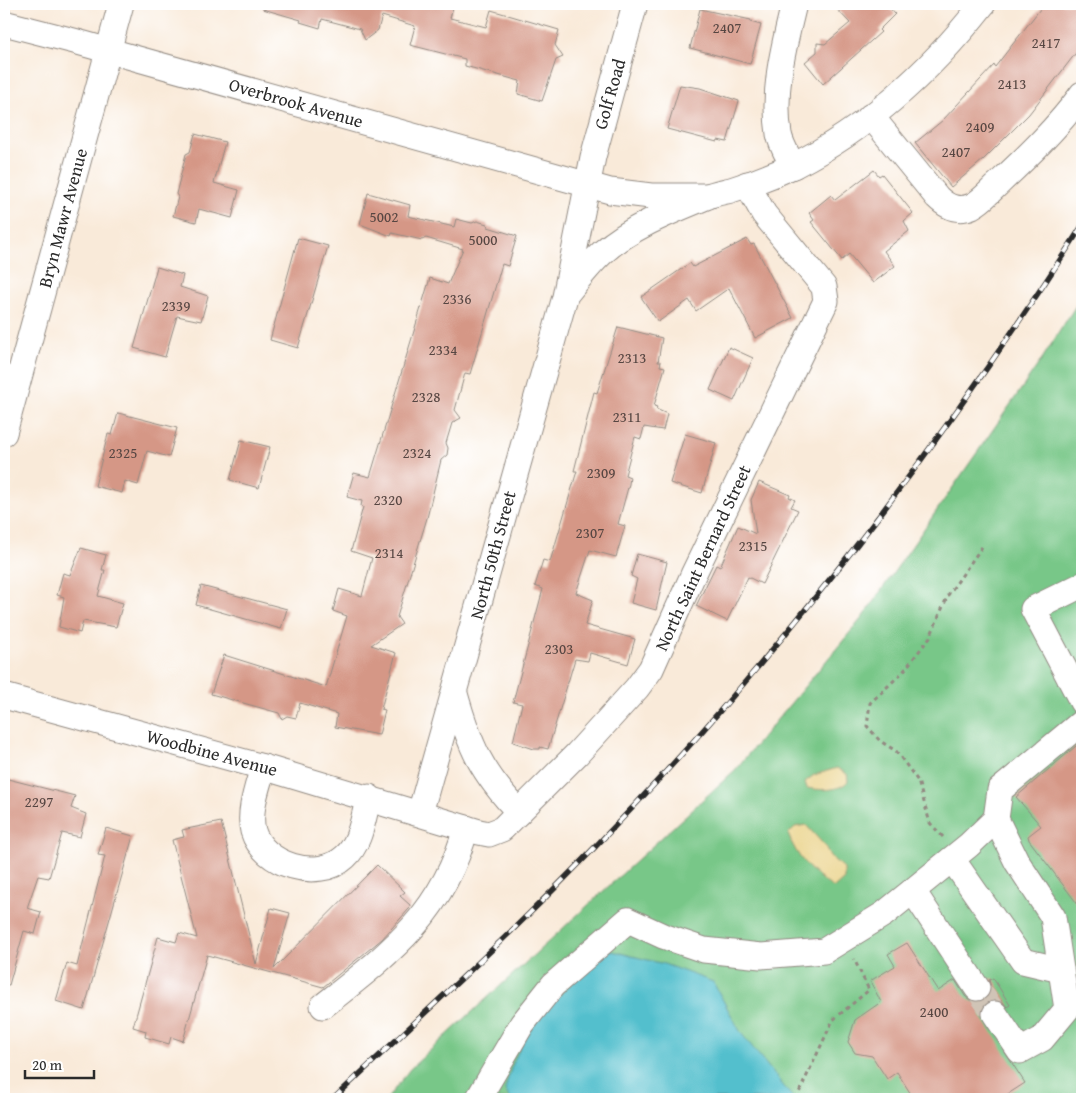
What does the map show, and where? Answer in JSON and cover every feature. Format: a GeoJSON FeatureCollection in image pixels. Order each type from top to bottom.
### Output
{"type":"FeatureCollection","features":[{"type":"Feature","properties":{"kind":"street","name":"Bryn Mawr Avenue"},"geometry":{"type":"LineString","coordinates":[[4,433],[121,4]]}},
{"type":"Feature","properties":{"kind":"street","name":"Golf Road"},"geometry":{"type":"LineString","coordinates":[[588,185],[593,157],[636,4]]}},
{"type":"Feature","properties":{"kind":"street"},"geometry":{"type":"LineString","coordinates":[[792,166],[779,135],[777,103],[780,63],[794,4]]}},
{"type":"Feature","properties":{"kind":"street","name":"North 50th Street"},"geometry":{"type":"LineString","coordinates":[[564,296],[593,262],[612,244],[650,223],[708,196],[748,184],[792,166],[838,140],[871,116],[936,60],[983,4]]}},
{"type":"Feature","properties":{"kind":"street","name":"Overbrook Avenue"},"geometry":{"type":"LineString","coordinates":[[4,23],[588,185]]}},
{"type":"Feature","properties":{"kind":"street"},"geometry":{"type":"LineString","coordinates":[[871,116],[944,203],[956,208],[964,208],[977,203],[1030,154],[1082,94]]}},
{"type":"Feature","properties":{"kind":"street","name":"North Saint Bernard Street"},"geometry":{"type":"LineString","coordinates":[[420,814],[489,834],[506,826],[577,754],[651,670],[697,566],[826,301],[824,287],[764,214],[748,184]]}},
{"type":"Feature","properties":{"kind":"street","name":"North 50th Street"},"geometry":{"type":"LineString","coordinates":[[420,814],[455,694],[564,296],[588,185],[651,196],[708,196]]}},
{"type":"Feature","properties":{"kind":"street"},"geometry":{"type":"LineString","coordinates":[[1082,585],[1033,609],[1073,660],[1082,702]]}},
{"type":"Feature","properties":{"kind":"street"},"geometry":{"type":"LineString","coordinates":[[455,694],[474,753],[491,782],[519,812]]}},
{"type":"Feature","properties":{"kind":"street","name":"Woodbine Avenue"},"geometry":{"type":"LineString","coordinates":[[4,696],[263,767],[420,814]]}},
{"type":"Feature","properties":{"kind":"street"},"geometry":{"type":"LineString","coordinates":[[995,1014],[1020,1051],[1042,1039],[1067,1009],[1053,917],[1016,862],[996,819],[1000,790],[1082,722]]}},
{"type":"Feature","properties":{"kind":"street"},"geometry":{"type":"LineString","coordinates":[[263,767],[252,815],[253,829],[258,842],[265,851],[285,863],[316,869],[327,867],[345,857],[358,837],[368,797]]}},
{"type":"Feature","properties":{"kind":"street"},"geometry":{"type":"LineString","coordinates":[[478,1099],[522,1024],[553,985],[628,920],[663,936],[704,950],[761,956],[824,951],[884,914],[961,852],[996,819]]}},
{"type":"Feature","properties":{"kind":"street"},"geometry":{"type":"LineString","coordinates":[[324,1006],[374,966],[416,926],[446,881],[459,853],[466,828]]}},
{"type":"Feature","properties":{"kind":"street"},"geometry":{"type":"LineString","coordinates":[[961,852],[1023,961],[1061,970]]}},
{"type":"Feature","properties":{"kind":"street"},"geometry":{"type":"LineString","coordinates":[[913,891],[977,988]]}},
{"type":"Feature","properties":{"kind":"path"},"geometry":{"type":"LineString","coordinates":[[961,852],[947,841],[930,823],[918,781],[896,751],[880,740],[867,726],[870,702],[903,672],[930,637],[948,595],[984,544]]}},
{"type":"Feature","properties":{"kind":"path"},"geometry":{"type":"LineString","coordinates":[[796,1099],[833,1020],[870,990],[844,938]]}},
{"type":"Feature","properties":{"kind":"green space"},"geometry":{"type":"Polygon","coordinates":[[[1082,296],[1082,1099],[387,1099],[410,1069],[735,770],[862,618],[1040,362],[1082,296]]]}},
{"type":"Feature","properties":{"kind":"sand"},"geometry":{"type":"Polygon","coordinates":[[[837,768],[847,774],[848,781],[844,785],[834,789],[807,788],[805,782],[814,775],[837,768]]]}},
{"type":"Feature","properties":{"kind":"sand"},"geometry":{"type":"Polygon","coordinates":[[[806,825],[825,846],[830,856],[844,869],[844,879],[834,888],[806,865],[796,851],[788,834],[795,827],[806,825]]]}},
{"type":"Feature","properties":{"kind":"water"},"geometry":{"type":"Polygon","coordinates":[[[608,950],[664,964],[713,982],[741,1033],[794,1099],[510,1099],[505,1090],[512,1067],[532,1029],[559,996],[608,950]]]}},
{"type":"Feature","properties":{"kind":"building"},"geometry":{"type":"Polygon","coordinates":[[[264,4],[454,4],[450,18],[486,27],[491,10],[559,30],[555,45],[563,57],[556,60],[542,101],[518,94],[520,81],[465,66],[465,59],[410,45],[415,26],[382,16],[378,30],[365,40],[360,29],[322,19],[320,28],[300,22],[301,20],[263,9],[264,4]]]}},
{"type":"Feature","properties":{"kind":"building"},"geometry":{"type":"Polygon","coordinates":[[[832,4],[886,4],[895,14],[879,30],[881,32],[823,84],[805,62],[817,52],[817,43],[825,44],[850,23],[832,4]]]}},
{"type":"Feature","properties":{"kind":"building"},"geometry":{"type":"Polygon","coordinates":[[[1044,4],[1082,4],[1082,45],[1029,114],[983,160],[951,187],[915,143],[943,120],[994,65],[995,67],[1044,4]]]}},
{"type":"Feature","properties":{"kind":"building"},"geometry":{"type":"Polygon","coordinates":[[[700,9],[751,20],[750,22],[761,25],[750,64],[690,48],[700,9]]]}},
{"type":"Feature","properties":{"kind":"building"},"geometry":{"type":"Polygon","coordinates":[[[680,85],[700,88],[739,101],[727,142],[718,140],[717,142],[667,129],[680,85]]]}},
{"type":"Feature","properties":{"kind":"building"},"geometry":{"type":"Polygon","coordinates":[[[195,134],[225,142],[214,183],[239,190],[232,218],[199,209],[196,222],[173,216],[178,197],[176,194],[186,154],[190,152],[195,134]]]}},
{"type":"Feature","properties":{"kind":"building"},"geometry":{"type":"Polygon","coordinates":[[[874,170],[879,176],[882,174],[913,213],[904,221],[909,231],[884,251],[895,266],[873,283],[849,254],[842,260],[811,222],[814,220],[809,213],[831,195],[835,200],[874,170]]]}},
{"type":"Feature","properties":{"kind":"building"},"geometry":{"type":"Polygon","coordinates":[[[368,193],[410,205],[408,216],[454,227],[456,219],[472,223],[477,221],[487,224],[488,227],[517,236],[508,266],[502,264],[470,374],[465,373],[455,410],[461,418],[452,423],[446,443],[448,448],[447,455],[441,460],[427,518],[397,617],[402,624],[371,645],[396,653],[381,709],[385,710],[379,735],[335,727],[337,714],[300,703],[296,718],[287,716],[282,719],[279,713],[211,694],[224,655],[326,687],[347,616],[333,611],[339,589],[362,596],[372,558],[351,551],[363,507],[361,506],[362,501],[347,497],[354,473],[370,477],[430,278],[448,284],[463,249],[426,238],[422,240],[392,233],[391,236],[360,224],[368,193]]]}},
{"type":"Feature","properties":{"kind":"building"},"geometry":{"type":"Polygon","coordinates":[[[298,238],[328,246],[298,348],[270,340],[298,238]]]}},
{"type":"Feature","properties":{"kind":"building"},"geometry":{"type":"Polygon","coordinates":[[[747,239],[751,245],[754,244],[793,318],[755,338],[729,288],[696,311],[689,300],[658,322],[641,297],[690,263],[693,267],[747,239]]]}},
{"type":"Feature","properties":{"kind":"building"},"geometry":{"type":"Polygon","coordinates":[[[157,267],[183,275],[180,287],[208,296],[201,321],[177,316],[165,357],[134,348],[157,267]]]}},
{"type":"Feature","properties":{"kind":"building"},"geometry":{"type":"Polygon","coordinates":[[[618,327],[662,338],[658,362],[661,362],[660,366],[665,367],[654,406],[657,407],[656,409],[667,414],[663,430],[644,427],[641,439],[635,437],[625,475],[630,477],[629,484],[618,524],[625,526],[616,557],[590,550],[576,593],[593,600],[585,625],[635,639],[628,664],[590,653],[588,661],[575,659],[548,749],[540,747],[540,749],[534,749],[513,742],[522,704],[513,702],[543,589],[535,586],[543,560],[550,562],[577,471],[574,471],[594,392],[597,393],[618,327]]]}},
{"type":"Feature","properties":{"kind":"building"},"geometry":{"type":"Polygon","coordinates":[[[729,347],[753,358],[734,401],[710,390],[729,347]]]}},
{"type":"Feature","properties":{"kind":"building"},"geometry":{"type":"Polygon","coordinates":[[[118,413],[177,428],[169,457],[147,451],[138,485],[125,481],[122,493],[95,486],[108,434],[112,435],[118,413]]]}},
{"type":"Feature","properties":{"kind":"building"},"geometry":{"type":"Polygon","coordinates":[[[685,434],[716,443],[702,493],[670,483],[685,434]]]}},
{"type":"Feature","properties":{"kind":"building"},"geometry":{"type":"Polygon","coordinates":[[[241,440],[270,447],[259,488],[230,480],[241,440]]]}},
{"type":"Feature","properties":{"kind":"building"},"geometry":{"type":"Polygon","coordinates":[[[759,482],[790,495],[789,497],[795,500],[791,507],[798,510],[762,584],[748,577],[727,621],[696,606],[716,565],[720,567],[738,526],[756,534],[751,500],[759,482]]]}},
{"type":"Feature","properties":{"kind":"building"},"geometry":{"type":"Polygon","coordinates":[[[81,548],[106,555],[102,570],[105,570],[98,596],[123,603],[116,627],[83,621],[80,633],[59,627],[64,597],[57,595],[63,573],[70,575],[81,548]]]}},
{"type":"Feature","properties":{"kind":"building"},"geometry":{"type":"Polygon","coordinates":[[[637,554],[667,562],[656,610],[631,603],[637,579],[631,576],[637,554]]]}},
{"type":"Feature","properties":{"kind":"building"},"geometry":{"type":"Polygon","coordinates":[[[201,586],[287,609],[281,629],[196,605],[201,586]]]}},
{"type":"Feature","properties":{"kind":"building"},"geometry":{"type":"Polygon","coordinates":[[[1082,741],[1082,910],[1029,840],[1028,836],[1041,826],[1016,797],[1082,741]]]}},
{"type":"Feature","properties":{"kind":"building"},"geometry":{"type":"Polygon","coordinates":[[[4,778],[75,796],[71,808],[86,814],[80,837],[62,833],[49,878],[38,876],[27,908],[41,912],[35,934],[24,931],[9,985],[4,984],[4,778]]]}},
{"type":"Feature","properties":{"kind":"building"},"geometry":{"type":"Polygon","coordinates":[[[221,822],[256,964],[271,908],[290,913],[274,969],[377,865],[405,892],[400,896],[410,905],[409,909],[382,939],[323,987],[207,955],[183,1041],[171,1037],[169,1044],[145,1037],[146,1031],[133,1027],[158,937],[176,942],[179,933],[197,938],[172,840],[184,837],[182,830],[221,822]]]}},
{"type":"Feature","properties":{"kind":"building"},"geometry":{"type":"Polygon","coordinates":[[[106,828],[133,836],[84,1010],[56,1001],[67,963],[77,966],[105,856],[98,855],[106,828]]]}},
{"type":"Feature","properties":{"kind":"building"},"geometry":{"type":"Polygon","coordinates":[[[907,943],[938,991],[955,980],[965,996],[971,1001],[978,1002],[990,995],[989,980],[993,978],[1010,1005],[1007,1007],[1002,1001],[994,1000],[987,1002],[982,1007],[981,1016],[1025,1083],[1000,1099],[914,1099],[897,1072],[887,1079],[872,1056],[855,1053],[848,1042],[855,1020],[881,1002],[870,981],[895,966],[888,954],[907,943]]]}},
{"type":"Feature","properties":{"kind":"tunnel"},"geometry":{"type":"LineString","coordinates":[[977,988],[995,1014]]}},
{"type":"Feature","properties":{"kind":"railway"},"geometry":{"type":"LineString","coordinates":[[333,1099],[564,879],[664,774],[729,700],[793,625],[914,469],[972,390],[1082,226]]}}]}
